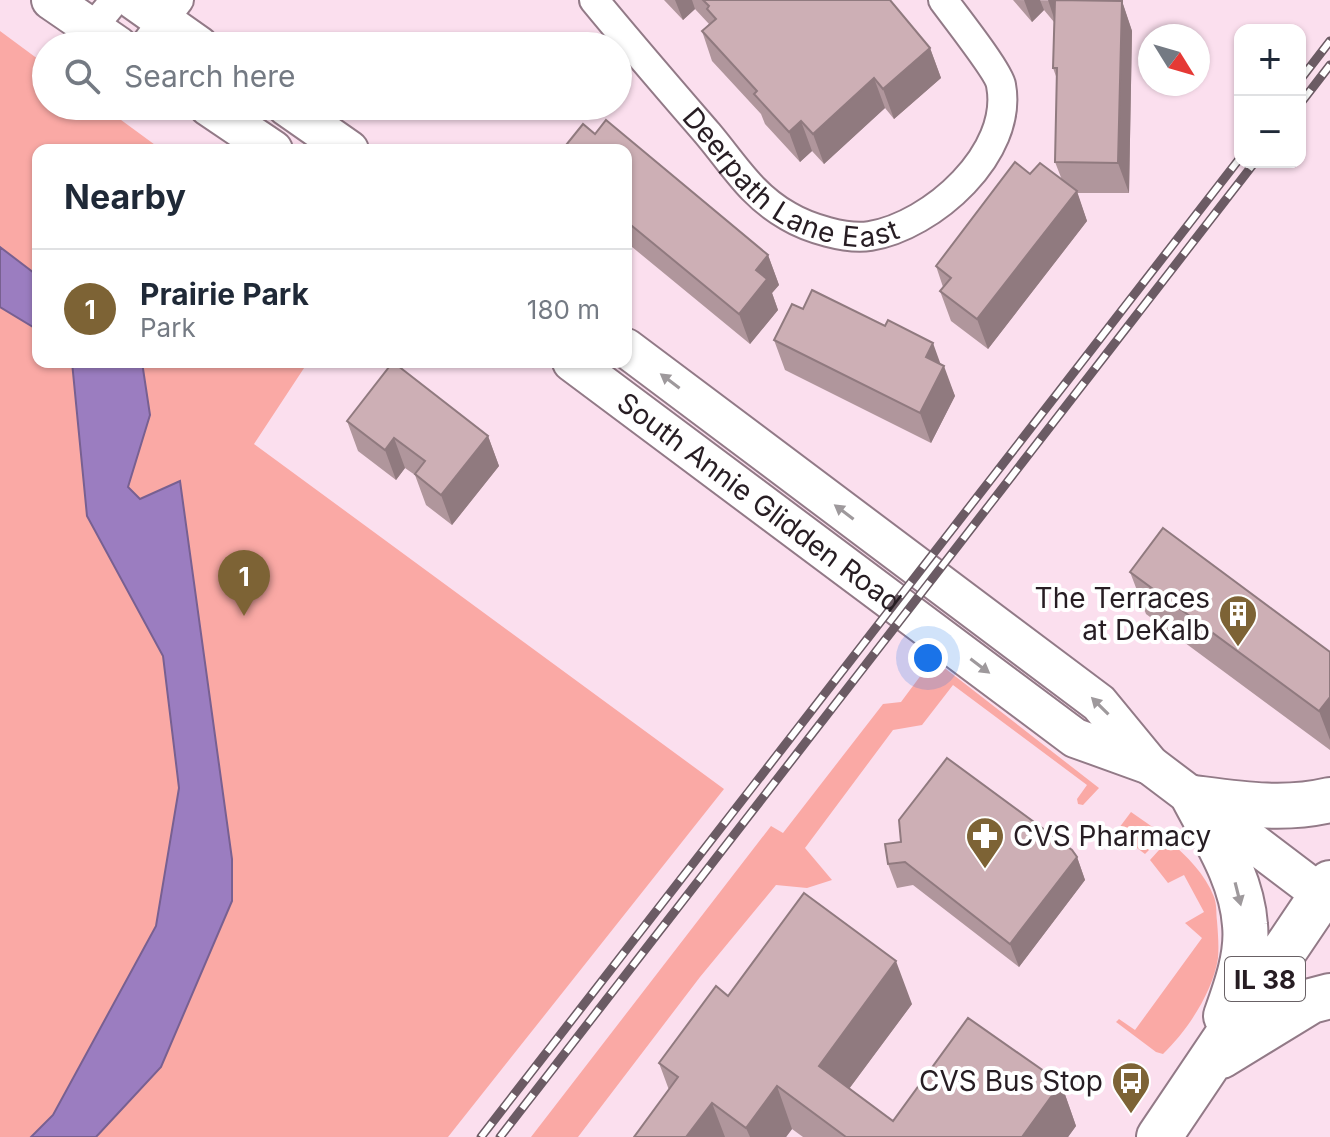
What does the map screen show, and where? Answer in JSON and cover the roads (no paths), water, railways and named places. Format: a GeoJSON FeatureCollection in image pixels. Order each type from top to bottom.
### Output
{"type":"FeatureCollection","features":[{"type":"Feature","properties":{"kind":"main road"},"geometry":{"type":"LineString","coordinates":[[51,0],[108,25]]}},
{"type":"Feature","properties":{"kind":"main road"},"geometry":{"type":"LineString","coordinates":[[155,17],[178,32]]}},
{"type":"Feature","properties":{"kind":"main road"},"geometry":{"type":"LineString","coordinates":[[229,120],[264,144]]}},
{"type":"Feature","properties":{"kind":"main road"},"geometry":{"type":"LineString","coordinates":[[306,120],[340,144]]}},
{"type":"Feature","properties":{"kind":"main road","name":"South Annie Glidden Road"},"geometry":{"type":"LineString","coordinates":[[632,353],[1099,703],[1150,765],[1327,893]]}},
{"type":"Feature","properties":{"kind":"main road","name":"South Annie Glidden Road"},"geometry":{"type":"LineString","coordinates":[[580,368],[1075,738],[1150,765]]}},
{"type":"Feature","properties":{"kind":"main road"},"geometry":{"type":"LineString","coordinates":[[1194,798],[1261,807],[1330,800]]}},
{"type":"Feature","properties":{"kind":"main road"},"geometry":{"type":"LineString","coordinates":[[1194,798],[1233,873],[1245,923],[1245,940],[1235,989],[1209,1063]]}},
{"type":"Feature","properties":{"kind":"main road","name":"IL 38"},"geometry":{"type":"LineString","coordinates":[[1159,1137],[1327,893]]}},
{"type":"Feature","properties":{"kind":"main road"},"geometry":{"type":"LineString","coordinates":[[1209,1063],[1311,1001],[1330,996]]}},
{"type":"Feature","properties":{"kind":"street","name":"Deerpath Lane East"},"geometry":{"type":"LineString","coordinates":[[594,0],[621,32]]}},
{"type":"Feature","properties":{"kind":"street","name":"Deerpath Lane East"},"geometry":{"type":"LineString","coordinates":[[632,46],[753,191],[789,217],[824,232],[869,237],[921,218],[978,169],[1002,117],[1001,82],[943,0]]}},
{"type":"Feature","properties":{"kind":"railway"},"geometry":{"type":"LineString","coordinates":[[1306,72],[1330,41]]}},
{"type":"Feature","properties":{"kind":"railway"},"geometry":{"type":"LineString","coordinates":[[1306,96],[1330,65]]}},
{"type":"Feature","properties":{"kind":"railway"},"geometry":{"type":"LineString","coordinates":[[481,1137],[1234,166]]}},
{"type":"Feature","properties":{"kind":"railway"},"geometry":{"type":"LineString","coordinates":[[500,1137],[1250,168]]}},
{"type":"Feature","properties":{"kind":"place","name":"Prairie Park"},"geometry":{"type":"Point","coordinates":[244,616]}},
{"type":"Feature","properties":{"kind":"place","name":"The Terraces at DeKalb"},"geometry":{"type":"Point","coordinates":[1238,648]}},
{"type":"Feature","properties":{"kind":"place","name":"CVS Pharmacy"},"geometry":{"type":"Point","coordinates":[985,870]}},
{"type":"Feature","properties":{"kind":"place","name":"CVS Bus Stop"},"geometry":{"type":"Point","coordinates":[1131,1115]}}]}
